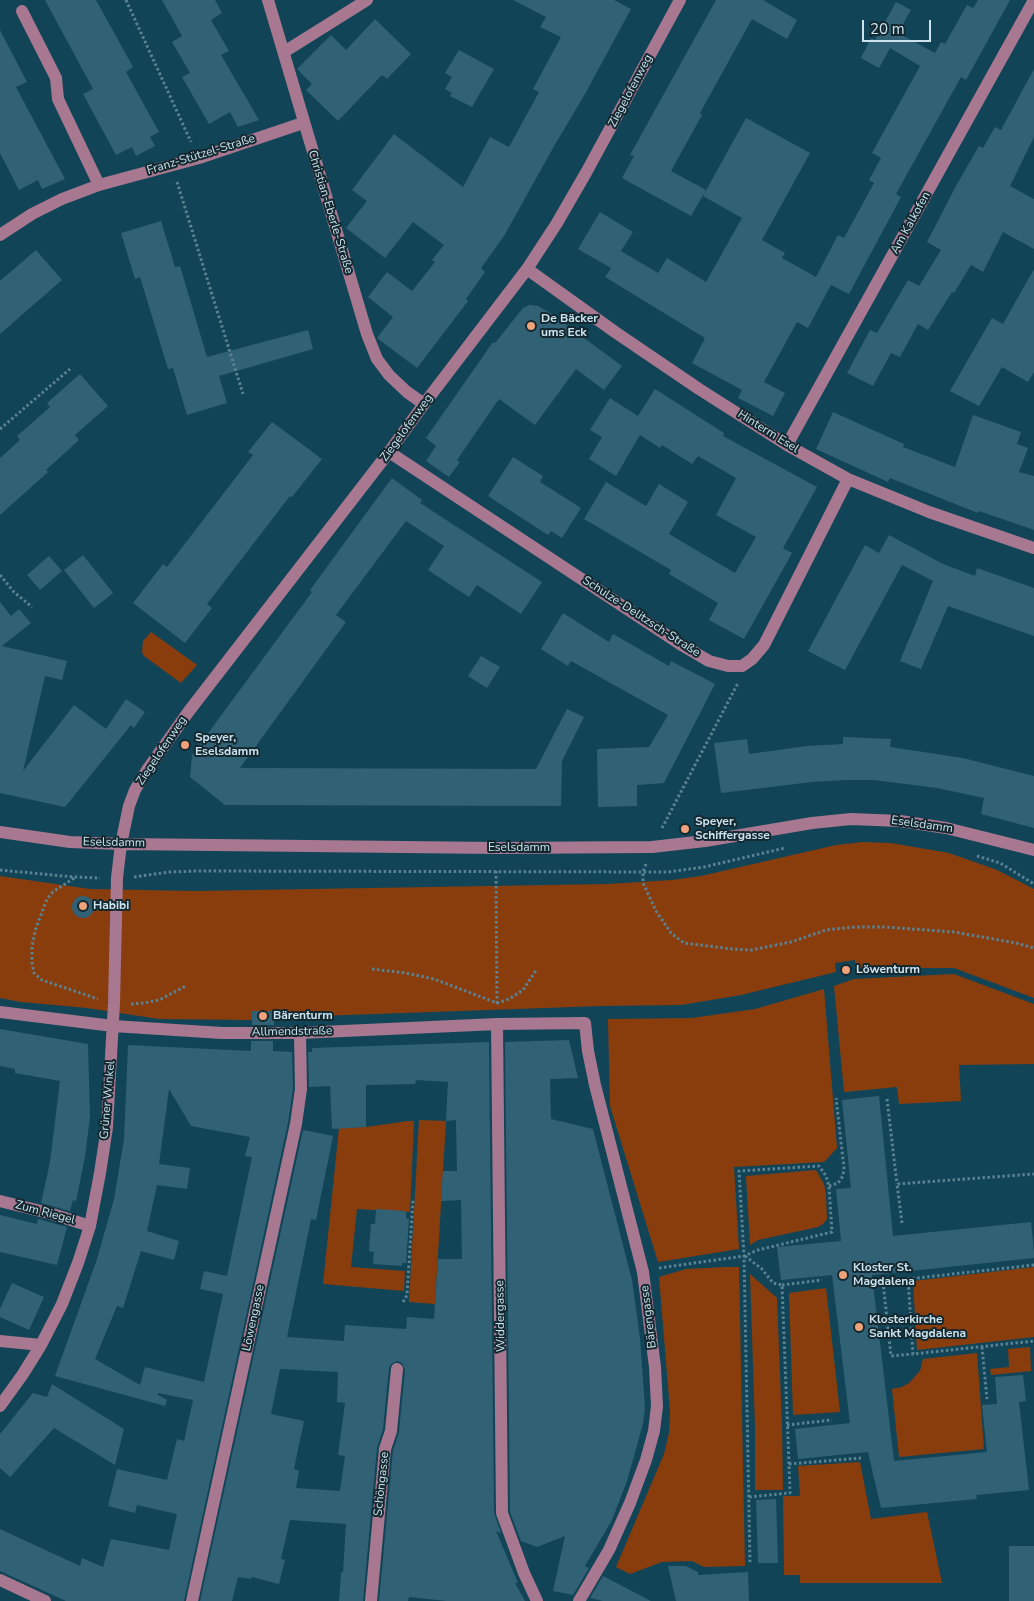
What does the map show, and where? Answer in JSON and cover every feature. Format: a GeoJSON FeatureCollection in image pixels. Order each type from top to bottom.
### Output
{"type":"FeatureCollection","features":[{"type":"Feature","properties":{"kind":"street","name":"Christian-Eberle-Straße"},"geometry":{"type":"LineString","coordinates":[[268,0],[303,123],[376,359],[407,392],[424,404]]}},
{"type":"Feature","properties":{"kind":"street"},"geometry":{"type":"LineString","coordinates":[[284,52],[367,0]]}},
{"type":"Feature","properties":{"kind":"street","name":"Ziegelofenweg"},"geometry":{"type":"LineString","coordinates":[[121,844],[129,806],[135,790],[147,770],[189,711],[390,452],[424,404],[527,269],[557,223],[587,171],[680,0]]}},
{"type":"Feature","properties":{"kind":"street","name":"Am Kalkofen"},"geometry":{"type":"LineString","coordinates":[[787,445],[1034,0]]}},
{"type":"Feature","properties":{"kind":"street"},"geometry":{"type":"LineString","coordinates":[[22,11],[56,78],[58,99],[99,185]]}},
{"type":"Feature","properties":{"kind":"street","name":"Franz-Stützel-Straße"},"geometry":{"type":"LineString","coordinates":[[0,235],[32,214],[62,199],[99,185],[199,158],[303,123]]}},
{"type":"Feature","properties":{"kind":"street","name":"Hinterm Esel"},"geometry":{"type":"LineString","coordinates":[[527,269],[614,332],[699,389],[787,445],[848,479],[929,512],[1034,548]]}},
{"type":"Feature","properties":{"kind":"street","name":"Schulze-Delitzsch-Straße"},"geometry":{"type":"LineString","coordinates":[[390,452],[680,644],[709,660],[728,666],[742,666]]}},
{"type":"Feature","properties":{"kind":"street"},"geometry":{"type":"LineString","coordinates":[[742,666],[752,659],[764,645],[848,479]]}},
{"type":"Feature","properties":{"kind":"street","name":"Eselsdamm"},"geometry":{"type":"LineString","coordinates":[[0,832],[70,842],[121,844],[496,848],[652,847],[851,819],[900,821],[946,828],[1034,850]]}},
{"type":"Feature","properties":{"kind":"street","name":"Grüner Winkel"},"geometry":{"type":"LineString","coordinates":[[0,1406],[23,1374],[65,1296],[90,1226],[107,1127],[114,1003],[117,878],[121,844]]}},
{"type":"Feature","properties":{"kind":"street","name":"Allmendstraße"},"geometry":{"type":"LineString","coordinates":[[0,1012],[113,1026],[222,1033],[300,1033],[497,1024],[585,1023]]}},
{"type":"Feature","properties":{"kind":"street","name":"Bärengasse"},"geometry":{"type":"LineString","coordinates":[[579,1601],[609,1550],[630,1503],[646,1460],[654,1431],[657,1406],[655,1367],[643,1272],[595,1085],[585,1023]]}},
{"type":"Feature","properties":{"kind":"street","name":"Widdergasse"},"geometry":{"type":"LineString","coordinates":[[497,1024],[502,1513],[524,1573],[537,1601]]}},
{"type":"Feature","properties":{"kind":"street","name":"Löwengasse"},"geometry":{"type":"LineString","coordinates":[[192,1601],[296,1124],[301,1089],[300,1033]]}},
{"type":"Feature","properties":{"kind":"street","name":"Zum Riegel"},"geometry":{"type":"LineString","coordinates":[[0,1201],[31,1208],[90,1226]]}},
{"type":"Feature","properties":{"kind":"street"},"geometry":{"type":"LineString","coordinates":[[0,1341],[40,1345]]}},
{"type":"Feature","properties":{"kind":"street","name":"Schöngasse"},"geometry":{"type":"LineString","coordinates":[[371,1601],[385,1449],[391,1431],[397,1369]]}},
{"type":"Feature","properties":{"kind":"street"},"geometry":{"type":"LineString","coordinates":[[0,1580],[46,1601]]}},
{"type":"Feature","properties":{"kind":"path"},"geometry":{"type":"LineString","coordinates":[[126,0],[199,158]]}},
{"type":"Feature","properties":{"kind":"path"},"geometry":{"type":"LineString","coordinates":[[171,166],[243,394]]}},
{"type":"Feature","properties":{"kind":"path"},"geometry":{"type":"LineString","coordinates":[[0,429],[70,370]]}},
{"type":"Feature","properties":{"kind":"path"},"geometry":{"type":"LineString","coordinates":[[0,575],[14,592],[32,607]]}},
{"type":"Feature","properties":{"kind":"path"},"geometry":{"type":"LineString","coordinates":[[742,666],[739,681],[652,847],[643,872],[643,883],[656,911],[671,933],[684,943],[751,950],[791,942],[826,930],[855,927],[885,927],[954,932],[1034,948]]}},
{"type":"Feature","properties":{"kind":"path"},"geometry":{"type":"LineString","coordinates":[[496,848],[497,1024]]}},
{"type":"Feature","properties":{"kind":"path"},"geometry":{"type":"LineString","coordinates":[[973,854],[1000,863],[1034,884]]}},
{"type":"Feature","properties":{"kind":"path"},"geometry":{"type":"LineString","coordinates":[[74,877],[53,892],[40,913],[32,947],[34,973],[42,980],[89,997],[114,1003],[144,1003],[159,1000],[186,986]]}},
{"type":"Feature","properties":{"kind":"path"},"geometry":{"type":"LineString","coordinates":[[372,970],[406,972],[434,979],[497,1003],[509,999],[522,990],[537,969]]}},
{"type":"Feature","properties":{"kind":"path"},"geometry":{"type":"LineString","coordinates":[[829,1186],[838,1183],[843,1176],[844,1168],[836,1098]]}},
{"type":"Feature","properties":{"kind":"path"},"geometry":{"type":"LineString","coordinates":[[887,1099],[902,1222]]}},
{"type":"Feature","properties":{"kind":"path"},"geometry":{"type":"LineString","coordinates":[[643,1272],[651,1269],[744,1256],[758,1250],[832,1232],[829,1186],[826,1176],[819,1166],[739,1171],[744,1256],[750,1562]]}},
{"type":"Feature","properties":{"kind":"path"},"geometry":{"type":"LineString","coordinates":[[897,1184],[1034,1174]]}},
{"type":"Feature","properties":{"kind":"path"},"geometry":{"type":"LineString","coordinates":[[403,1302],[407,1295],[413,1200]]}},
{"type":"Feature","properties":{"kind":"path"},"geometry":{"type":"LineString","coordinates":[[744,1256],[762,1268],[773,1283],[782,1284],[822,1280]]}},
{"type":"Feature","properties":{"kind":"path"},"geometry":{"type":"LineString","coordinates":[[1034,1265],[883,1282],[891,1356],[1034,1341]]}},
{"type":"Feature","properties":{"kind":"path"},"geometry":{"type":"LineString","coordinates":[[908,1279],[913,1354]]}},
{"type":"Feature","properties":{"kind":"path"},"geometry":{"type":"LineString","coordinates":[[749,1497],[790,1493],[782,1284]]}},
{"type":"Feature","properties":{"kind":"path"},"geometry":{"type":"LineString","coordinates":[[982,1347],[987,1399]]}},
{"type":"Feature","properties":{"kind":"path"},"geometry":{"type":"LineString","coordinates":[[787,1425],[832,1420]]}},
{"type":"Feature","properties":{"kind":"path"},"geometry":{"type":"LineString","coordinates":[[789,1464],[861,1458]]}},
{"type":"Feature","properties":{"kind":"shaded area"},"geometry":{"type":"Polygon","coordinates":[[[151,632],[197,665],[181,683],[144,656],[142,652],[143,641],[151,632]]]}},
{"type":"Feature","properties":{"kind":"shaded area"},"geometry":{"type":"Polygon","coordinates":[[[863,842],[891,843],[949,853],[997,870],[1034,889],[1034,998],[954,968],[856,968],[855,960],[835,963],[836,972],[741,995],[681,1005],[318,1016],[274,1021],[274,1011],[253,1011],[252,1020],[159,1019],[0,998],[0,876],[90,889],[195,891],[607,884],[672,880],[701,876],[836,845],[863,842]]]}},
{"type":"Feature","properties":{"kind":"shaded area"},"geometry":{"type":"Polygon","coordinates":[[[954,974],[1034,1004],[1034,1064],[959,1065],[961,1101],[899,1104],[897,1087],[844,1092],[834,986],[854,979],[954,974]]]}},
{"type":"Feature","properties":{"kind":"shaded area"},"geometry":{"type":"Polygon","coordinates":[[[824,989],[837,1148],[824,1162],[734,1167],[739,1249],[658,1262],[610,1106],[608,1019],[692,1018],[755,1009],[824,989]]]}},
{"type":"Feature","properties":{"kind":"shaded area"},"geometry":{"type":"Polygon","coordinates":[[[419,1120],[446,1121],[435,1304],[409,1302],[419,1120]]]}},
{"type":"Feature","properties":{"kind":"shaded area"},"geometry":{"type":"Polygon","coordinates":[[[414,1121],[410,1212],[357,1209],[351,1267],[405,1271],[404,1291],[323,1284],[339,1128],[366,1127],[414,1121]]]}},
{"type":"Feature","properties":{"kind":"shaded area"},"geometry":{"type":"Polygon","coordinates":[[[816,1170],[824,1184],[826,1194],[827,1219],[823,1224],[818,1227],[758,1240],[750,1245],[746,1176],[816,1170]]]}},
{"type":"Feature","properties":{"kind":"shaded area"},"geometry":{"type":"Polygon","coordinates":[[[739,1267],[745,1566],[704,1567],[692,1561],[662,1562],[630,1574],[616,1567],[664,1454],[669,1433],[670,1410],[659,1277],[686,1269],[739,1267]]]}},
{"type":"Feature","properties":{"kind":"shaded area"},"geometry":{"type":"Polygon","coordinates":[[[1034,1267],[1034,1337],[917,1350],[913,1281],[1034,1267]]]}},
{"type":"Feature","properties":{"kind":"shaded area"},"geometry":{"type":"Polygon","coordinates":[[[750,1274],[777,1298],[783,1490],[755,1490],[750,1274]]]}},
{"type":"Feature","properties":{"kind":"shaded area"},"geometry":{"type":"Polygon","coordinates":[[[826,1288],[840,1412],[793,1415],[789,1293],[826,1288]]]}},
{"type":"Feature","properties":{"kind":"shaded area"},"geometry":{"type":"Polygon","coordinates":[[[1030,1347],[1031,1371],[991,1375],[990,1369],[1009,1367],[1008,1349],[1030,1347]]]}},
{"type":"Feature","properties":{"kind":"shaded area"},"geometry":{"type":"Polygon","coordinates":[[[977,1353],[984,1449],[899,1457],[892,1389],[909,1383],[920,1371],[923,1359],[977,1353]]]}},
{"type":"Feature","properties":{"kind":"shaded area"},"geometry":{"type":"Polygon","coordinates":[[[860,1462],[871,1519],[927,1512],[942,1583],[800,1583],[800,1575],[784,1575],[783,1496],[800,1496],[798,1466],[860,1462]]]}},
{"type":"Feature","properties":{"kind":"building"},"geometry":{"type":"Polygon","coordinates":[[[45,0],[96,0],[133,67],[126,72],[159,132],[150,137],[155,146],[136,156],[132,147],[116,155],[83,94],[93,89],[45,0]]]}},
{"type":"Feature","properties":{"kind":"building"},"geometry":{"type":"Polygon","coordinates":[[[162,0],[215,0],[222,13],[211,20],[229,51],[221,55],[259,120],[238,127],[230,112],[209,124],[182,77],[190,73],[172,42],[182,36],[162,0]]]}},
{"type":"Feature","properties":{"kind":"building"},"geometry":{"type":"Polygon","coordinates":[[[513,0],[614,0],[631,9],[504,236],[481,268],[485,272],[466,299],[468,301],[417,368],[377,338],[393,317],[368,297],[387,272],[412,291],[435,262],[432,260],[444,245],[413,222],[385,258],[346,228],[367,201],[352,190],[394,134],[463,187],[490,137],[509,147],[539,92],[533,89],[561,37],[540,27],[546,17],[513,0]]]}},
{"type":"Feature","properties":{"kind":"building"},"geometry":{"type":"Polygon","coordinates":[[[716,0],[763,0],[797,20],[787,39],[752,19],[700,113],[702,115],[671,171],[706,190],[691,216],[622,178],[634,156],[630,155],[716,0]]]}},
{"type":"Feature","properties":{"kind":"building"},"geometry":{"type":"Polygon","coordinates":[[[978,0],[1010,0],[966,80],[961,77],[896,194],[901,197],[849,294],[831,285],[808,328],[797,322],[764,382],[785,393],[773,416],[738,398],[742,390],[692,363],[705,338],[605,277],[611,268],[578,249],[600,212],[633,232],[621,251],[658,273],[667,258],[706,282],[742,218],[703,196],[746,118],[810,153],[762,240],[785,253],[782,258],[816,277],[838,235],[844,238],[874,183],[869,180],[881,158],[872,153],[920,66],[890,48],[879,68],[861,58],[871,38],[875,40],[896,2],[911,10],[898,33],[935,53],[941,42],[945,44],[967,5],[973,8],[978,0]]]}},
{"type":"Feature","properties":{"kind":"building"},"geometry":{"type":"Polygon","coordinates":[[[375,19],[411,54],[387,79],[382,75],[338,121],[306,90],[312,84],[297,69],[331,35],[346,50],[375,19]]]}},
{"type":"Feature","properties":{"kind":"building"},"geometry":{"type":"Polygon","coordinates":[[[0,30],[27,82],[16,87],[65,179],[42,189],[38,180],[19,190],[0,153],[0,30]]]}},
{"type":"Feature","properties":{"kind":"building"},"geometry":{"type":"Polygon","coordinates":[[[459,50],[494,69],[472,107],[450,96],[452,93],[445,89],[452,77],[445,73],[459,50]]]}},
{"type":"Feature","properties":{"kind":"building"},"geometry":{"type":"Polygon","coordinates":[[[1034,69],[1034,137],[1010,186],[1034,199],[1034,249],[1003,232],[983,272],[971,265],[928,330],[918,324],[900,357],[891,353],[873,386],[847,373],[870,330],[877,333],[908,280],[919,286],[941,250],[927,242],[957,184],[979,146],[983,148],[995,127],[1001,130],[1034,69]]]}},
{"type":"Feature","properties":{"kind":"building"},"geometry":{"type":"Polygon","coordinates":[[[161,221],[175,267],[180,266],[207,357],[308,330],[313,349],[219,376],[227,403],[187,415],[173,368],[168,369],[140,277],[135,279],[121,233],[161,221]]]}},
{"type":"Feature","properties":{"kind":"building"},"geometry":{"type":"Polygon","coordinates":[[[36,250],[62,280],[0,334],[0,281],[36,250]]]}},
{"type":"Feature","properties":{"kind":"building"},"geometry":{"type":"Polygon","coordinates":[[[1034,269],[1034,372],[1028,382],[1002,367],[979,406],[950,391],[992,318],[1003,324],[1034,269]]]}},
{"type":"Feature","properties":{"kind":"building"},"geometry":{"type":"Polygon","coordinates":[[[529,305],[538,306],[550,313],[622,366],[604,390],[576,369],[535,425],[499,399],[457,460],[460,462],[449,477],[426,461],[436,446],[426,438],[493,342],[495,343],[523,308],[529,305]]]}},
{"type":"Feature","properties":{"kind":"building"},"geometry":{"type":"Polygon","coordinates":[[[80,374],[108,406],[75,435],[79,440],[46,470],[48,472],[0,515],[0,458],[20,440],[17,436],[50,407],[47,403],[80,374]]]}},
{"type":"Feature","properties":{"kind":"building"},"geometry":{"type":"Polygon","coordinates":[[[655,389],[724,433],[723,436],[817,487],[783,548],[792,553],[744,639],[709,620],[718,603],[669,574],[671,570],[584,519],[606,482],[646,506],[659,484],[688,502],[669,534],[735,573],[756,537],[716,515],[736,478],[698,456],[692,464],[662,445],[660,448],[640,435],[616,476],[589,459],[602,437],[590,430],[610,398],[638,416],[655,389]]]}},
{"type":"Feature","properties":{"kind":"building"},"geometry":{"type":"Polygon","coordinates":[[[833,412],[904,444],[903,447],[955,467],[973,415],[1021,432],[1017,444],[1028,448],[1019,472],[1034,476],[1034,530],[979,511],[978,513],[890,478],[888,482],[816,449],[833,412]]]}},
{"type":"Feature","properties":{"kind":"building"},"geometry":{"type":"Polygon","coordinates":[[[272,422],[322,459],[292,497],[290,496],[207,604],[212,608],[185,643],[133,603],[163,564],[167,567],[253,455],[248,452],[272,422]]]}},
{"type":"Feature","properties":{"kind":"building"},"geometry":{"type":"Polygon","coordinates":[[[513,457],[543,476],[540,482],[581,508],[562,538],[551,531],[548,535],[488,496],[513,457]]]}},
{"type":"Feature","properties":{"kind":"building"},"geometry":{"type":"Polygon","coordinates":[[[392,478],[422,500],[420,503],[542,582],[521,614],[477,585],[469,597],[428,570],[444,546],[406,521],[336,615],[346,622],[240,768],[536,769],[567,709],[584,717],[562,761],[561,806],[225,805],[190,777],[192,755],[312,592],[310,590],[392,478]]]}},
{"type":"Feature","properties":{"kind":"building"},"geometry":{"type":"Polygon","coordinates":[[[889,535],[943,564],[975,576],[977,568],[1034,588],[1034,636],[948,606],[921,669],[900,661],[933,581],[902,565],[845,670],[808,651],[865,545],[879,553],[889,535]]]}},
{"type":"Feature","properties":{"kind":"building"},"geometry":{"type":"Polygon","coordinates":[[[83,555],[113,593],[94,608],[64,570],[83,555]]]}},
{"type":"Feature","properties":{"kind":"building"},"geometry":{"type":"Polygon","coordinates":[[[49,556],[62,571],[40,590],[27,575],[49,556]]]}},
{"type":"Feature","properties":{"kind":"building"},"geometry":{"type":"Polygon","coordinates":[[[0,602],[11,616],[19,609],[31,623],[2,646],[67,661],[62,680],[45,676],[23,771],[74,705],[106,729],[126,699],[145,712],[134,728],[131,725],[65,807],[0,793],[0,602]]]}},
{"type":"Feature","properties":{"kind":"building"},"geometry":{"type":"Polygon","coordinates":[[[563,613],[609,642],[613,634],[669,666],[671,661],[715,684],[664,783],[637,785],[637,806],[598,807],[597,749],[649,747],[668,715],[571,661],[568,666],[541,649],[563,613]]]}},
{"type":"Feature","properties":{"kind":"building"},"geometry":{"type":"Polygon","coordinates":[[[481,656],[500,667],[487,688],[468,676],[481,656]]]}},
{"type":"Feature","properties":{"kind":"building"},"geometry":{"type":"Polygon","coordinates":[[[843,737],[891,739],[890,747],[963,758],[1034,776],[1034,828],[981,814],[984,798],[937,788],[874,780],[812,782],[721,793],[714,743],[747,739],[749,754],[807,746],[843,744],[843,737]]]}},
{"type":"Feature","properties":{"kind":"building"},"geometry":{"type":"Polygon","coordinates":[[[83,896],[91,899],[94,907],[91,915],[83,918],[75,915],[72,907],[75,899],[83,896]]]}},
{"type":"Feature","properties":{"kind":"building","name":"Bärenturm"},"geometry":{"type":"Polygon","coordinates":[[[252,1011],[274,1011],[274,1025],[252,1025],[252,1011]]]}},
{"type":"Feature","properties":{"kind":"building"},"geometry":{"type":"Polygon","coordinates":[[[0,1029],[88,1044],[90,1117],[85,1157],[76,1201],[73,1200],[70,1211],[41,1203],[50,1162],[60,1081],[15,1073],[15,1069],[0,1066],[0,1029]]]}},
{"type":"Feature","properties":{"kind":"building"},"geometry":{"type":"Polygon","coordinates":[[[569,1040],[578,1078],[550,1079],[551,1119],[593,1129],[632,1280],[640,1338],[645,1407],[643,1424],[627,1481],[612,1520],[585,1566],[589,1568],[573,1595],[553,1591],[565,1536],[537,1547],[521,1541],[510,1512],[505,1042],[569,1040]]]}},
{"type":"Feature","properties":{"kind":"building"},"geometry":{"type":"Polygon","coordinates":[[[251,1041],[273,1041],[273,1051],[292,1052],[293,1088],[288,1123],[184,1601],[66,1601],[0,1571],[0,1529],[80,1566],[82,1558],[103,1567],[111,1539],[169,1550],[177,1514],[137,1505],[135,1513],[108,1506],[117,1469],[167,1480],[177,1439],[184,1441],[193,1400],[158,1393],[158,1395],[167,1400],[165,1406],[55,1376],[97,1259],[114,1199],[124,1139],[128,1045],[251,1051],[251,1041]],[[169,1089],[159,1164],[190,1168],[187,1189],[157,1185],[147,1231],[179,1241],[174,1260],[141,1251],[123,1308],[117,1306],[95,1359],[140,1385],[145,1367],[204,1382],[223,1294],[200,1289],[204,1271],[227,1276],[252,1157],[245,1156],[250,1137],[191,1126],[169,1089]]]}},
{"type":"Feature","properties":{"kind":"building"},"geometry":{"type":"Polygon","coordinates":[[[489,1042],[494,1513],[501,1533],[496,1531],[518,1583],[515,1583],[525,1601],[447,1601],[409,1597],[408,1601],[379,1601],[393,1451],[399,1432],[405,1370],[402,1363],[397,1361],[391,1364],[389,1368],[383,1429],[377,1448],[363,1601],[339,1601],[346,1524],[290,1520],[281,1559],[285,1560],[279,1584],[252,1577],[251,1579],[238,1577],[232,1601],[200,1601],[303,1130],[333,1136],[316,1220],[311,1219],[287,1337],[344,1341],[345,1325],[406,1329],[407,1317],[434,1319],[438,1259],[462,1259],[461,1200],[441,1201],[443,1171],[457,1171],[456,1120],[446,1121],[448,1082],[416,1080],[415,1084],[366,1085],[366,1127],[332,1129],[330,1086],[309,1087],[308,1052],[312,1052],[312,1048],[489,1042]],[[280,1369],[271,1414],[304,1421],[294,1469],[299,1471],[296,1488],[340,1491],[345,1456],[338,1455],[345,1403],[337,1402],[338,1372],[280,1369]]]}},
{"type":"Feature","properties":{"kind":"building","name":"Klosterkirche Sankt Magdalena"},"geometry":{"type":"Polygon","coordinates":[[[879,1096],[893,1236],[1031,1222],[1034,1252],[1034,1258],[872,1275],[894,1461],[987,1452],[982,1405],[997,1404],[995,1377],[1023,1375],[1026,1401],[1019,1402],[1029,1490],[976,1495],[977,1499],[881,1508],[868,1452],[798,1459],[795,1429],[850,1423],[832,1275],[781,1280],[777,1247],[841,1241],[836,1189],[851,1188],[842,1100],[879,1096]]]}},
{"type":"Feature","properties":{"kind":"building"},"geometry":{"type":"Polygon","coordinates":[[[376,1209],[406,1211],[406,1218],[409,1219],[406,1263],[402,1263],[402,1266],[373,1264],[374,1252],[369,1251],[371,1224],[375,1224],[376,1209]]]}},
{"type":"Feature","properties":{"kind":"building"},"geometry":{"type":"Polygon","coordinates":[[[0,1215],[37,1224],[38,1219],[67,1227],[57,1265],[0,1252],[0,1215]]]}},
{"type":"Feature","properties":{"kind":"building"},"geometry":{"type":"Polygon","coordinates":[[[12,1283],[44,1297],[29,1330],[0,1317],[0,1309],[12,1283]]]}},
{"type":"Feature","properties":{"kind":"building"},"geometry":{"type":"Polygon","coordinates":[[[52,1384],[124,1429],[115,1465],[54,1428],[10,1477],[0,1468],[0,1434],[33,1393],[47,1397],[52,1384]]]}},
{"type":"Feature","properties":{"kind":"building"},"geometry":{"type":"Polygon","coordinates":[[[776,1499],[778,1563],[758,1563],[756,1500],[776,1499]]]}},
{"type":"Feature","properties":{"kind":"building"},"geometry":{"type":"Polygon","coordinates":[[[1009,1546],[1034,1546],[1034,1601],[1009,1601],[1009,1546]]]}},
{"type":"Feature","properties":{"kind":"building"},"geometry":{"type":"Polygon","coordinates":[[[668,1566],[686,1566],[698,1572],[698,1575],[748,1572],[749,1601],[676,1601],[668,1566]]]}},
{"type":"Feature","properties":{"kind":"building"},"geometry":{"type":"Polygon","coordinates":[[[603,1576],[651,1601],[603,1601],[590,1598],[603,1576]]]}},
{"type":"Feature","properties":{"kind":"place","name":"De Bäcker ums Eck"},"geometry":{"type":"Point","coordinates":[531,326]}},
{"type":"Feature","properties":{"kind":"place","name":"Speyer, Eselsdamm"},"geometry":{"type":"Point","coordinates":[185,745]}},
{"type":"Feature","properties":{"kind":"place","name":"Speyer, Schiffergasse"},"geometry":{"type":"Point","coordinates":[685,829]}},
{"type":"Feature","properties":{"kind":"place","name":"Habibi"},"geometry":{"type":"Point","coordinates":[83,906]}},
{"type":"Feature","properties":{"kind":"place","name":"Löwenturm"},"geometry":{"type":"Point","coordinates":[846,970]}},
{"type":"Feature","properties":{"kind":"place","name":"Bärenturm"},"geometry":{"type":"Point","coordinates":[263,1016]}},
{"type":"Feature","properties":{"kind":"place","name":"Kloster St. Magdalena"},"geometry":{"type":"Point","coordinates":[843,1275]}},
{"type":"Feature","properties":{"kind":"place","name":"Klosterkirche Sankt Magdalena"},"geometry":{"type":"Point","coordinates":[859,1327]}}]}
